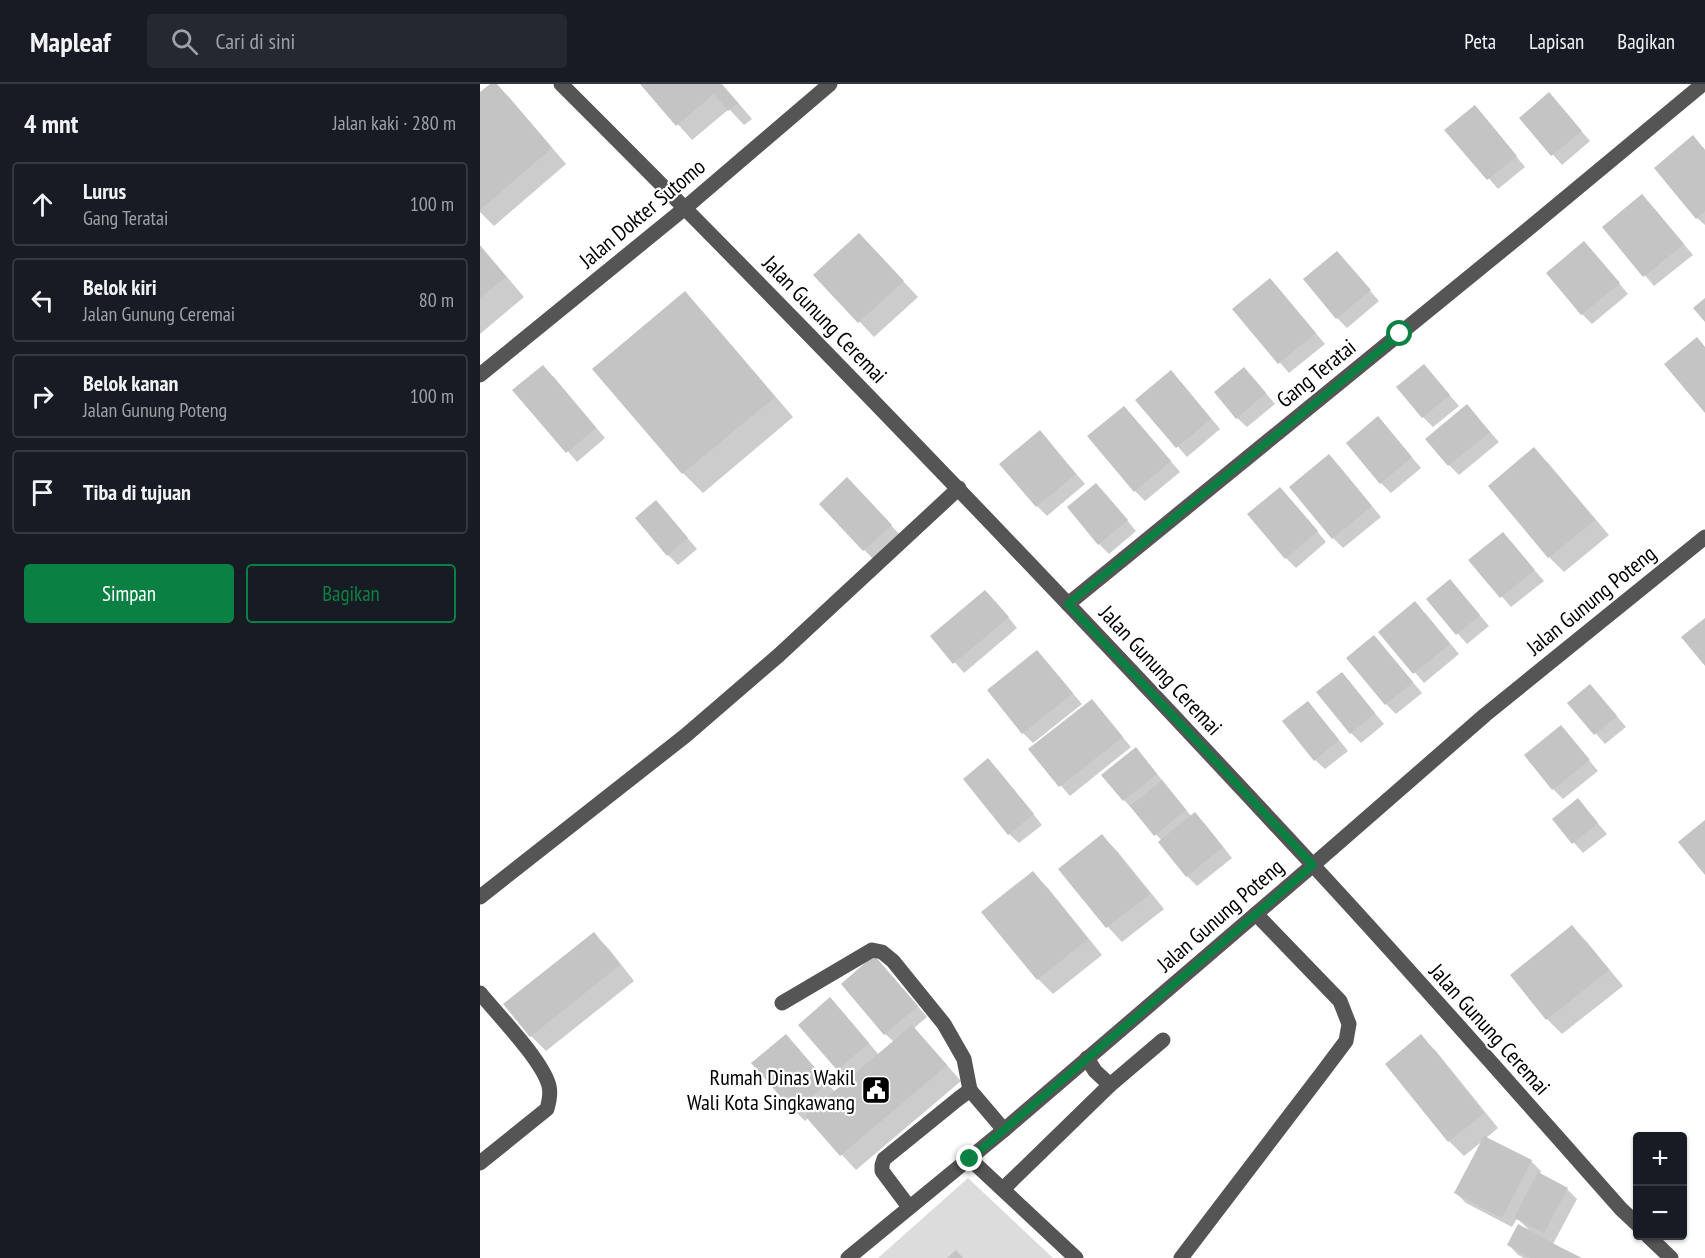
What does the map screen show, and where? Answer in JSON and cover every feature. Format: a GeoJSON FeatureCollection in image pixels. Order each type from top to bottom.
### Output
{"type":"FeatureCollection","features":[{"type":"Feature","properties":{"kind":"street","name":"Jalan Gunung Ceremai"},"geometry":{"type":"LineString","coordinates":[[561,84],[685,207],[959,488],[1313,865],[1633,1220]]}},
{"type":"Feature","properties":{"kind":"street","name":"Jalan Dokter Sutomo"},"geometry":{"type":"LineString","coordinates":[[480,375],[685,207],[830,84]]}},
{"type":"Feature","properties":{"kind":"street","name":"Gang Teratai"},"geometry":{"type":"LineString","coordinates":[[1068,604],[1703,84]]}},
{"type":"Feature","properties":{"kind":"street"},"geometry":{"type":"LineString","coordinates":[[480,897],[685,736],[779,655],[959,488]]}},
{"type":"Feature","properties":{"kind":"street","name":"Jalan Gunung Poteng"},"geometry":{"type":"LineString","coordinates":[[848,1258],[970,1159],[1485,715],[1705,537]]}},
{"type":"Feature","properties":{"kind":"street"},"geometry":{"type":"LineString","coordinates":[[1181,1258],[1346,1041],[1349,1024],[1340,1001],[1256,914]]}},
{"type":"Feature","properties":{"kind":"street"},"geometry":{"type":"LineString","coordinates":[[782,1003],[872,950],[882,952],[893,961],[944,1024],[964,1059],[970,1090],[1004,1130]]}},
{"type":"Feature","properties":{"kind":"street"},"geometry":{"type":"LineString","coordinates":[[480,993],[543,1071],[549,1086],[550,1099],[547,1109],[480,1163]]}},
{"type":"Feature","properties":{"kind":"street"},"geometry":{"type":"LineString","coordinates":[[1003,1189],[1110,1085],[1162,1040]]}},
{"type":"Feature","properties":{"kind":"street"},"geometry":{"type":"LineString","coordinates":[[1087,1058],[1095,1071],[1110,1085]]}},
{"type":"Feature","properties":{"kind":"street"},"geometry":{"type":"LineString","coordinates":[[909,1207],[882,1171],[884,1160],[970,1090]]}},
{"type":"Feature","properties":{"kind":"street"},"geometry":{"type":"LineString","coordinates":[[970,1159],[1077,1258]]}},
{"type":"Feature","properties":{"kind":"street"},"geometry":{"type":"LineString","coordinates":[[1652,1240],[1671,1258]]}},
{"type":"Feature","properties":{"kind":"shaded area"},"geometry":{"type":"Polygon","coordinates":[[[968,1178],[1053,1258],[878,1258],[968,1178]]]}},
{"type":"Feature","properties":{"kind":"building"},"geometry":{"type":"Polygon","coordinates":[[[490,84],[497,84],[552,148],[480,210],[480,92],[490,84]]]}},
{"type":"Feature","properties":{"kind":"building"},"geometry":{"type":"Polygon","coordinates":[[[640,84],[721,84],[738,103],[728,111],[714,94],[676,126],[640,84]]]}},
{"type":"Feature","properties":{"kind":"building"},"geometry":{"type":"Polygon","coordinates":[[[1549,92],[1582,131],[1551,156],[1519,118],[1549,92]]]}},
{"type":"Feature","properties":{"kind":"building"},"geometry":{"type":"Polygon","coordinates":[[[1475,105],[1517,156],[1487,180],[1444,130],[1475,105]]]}},
{"type":"Feature","properties":{"kind":"building"},"geometry":{"type":"Polygon","coordinates":[[[1693,135],[1705,150],[1705,211],[1696,219],[1654,168],[1693,135]]]}},
{"type":"Feature","properties":{"kind":"building"},"geometry":{"type":"Polygon","coordinates":[[[1642,194],[1684,244],[1643,277],[1602,227],[1642,194]]]}},
{"type":"Feature","properties":{"kind":"building"},"geometry":{"type":"Polygon","coordinates":[[[859,233],[904,281],[858,323],[813,275],[859,233]]]}},
{"type":"Feature","properties":{"kind":"building"},"geometry":{"type":"Polygon","coordinates":[[[1584,241],[1620,283],[1581,315],[1546,273],[1584,241]]]}},
{"type":"Feature","properties":{"kind":"building"},"geometry":{"type":"Polygon","coordinates":[[[480,247],[506,277],[480,298],[480,247]]]}},
{"type":"Feature","properties":{"kind":"building"},"geometry":{"type":"Polygon","coordinates":[[[1337,251],[1371,290],[1336,319],[1303,279],[1337,251]]]}},
{"type":"Feature","properties":{"kind":"building"},"geometry":{"type":"Polygon","coordinates":[[[1270,278],[1316,333],[1278,364],[1232,309],[1270,278]]]}},
{"type":"Feature","properties":{"kind":"building"},"geometry":{"type":"Polygon","coordinates":[[[685,291],[775,397],[682,474],[592,369],[685,291]]]}},
{"type":"Feature","properties":{"kind":"building"},"geometry":{"type":"Polygon","coordinates":[[[1705,298],[1705,322],[1693,308],[1705,298]]]}},
{"type":"Feature","properties":{"kind":"building"},"geometry":{"type":"Polygon","coordinates":[[[1697,337],[1705,347],[1705,413],[1664,364],[1697,337]]]}},
{"type":"Feature","properties":{"kind":"building"},"geometry":{"type":"Polygon","coordinates":[[[1424,364],[1450,395],[1422,418],[1396,387],[1424,364]]]}},
{"type":"Feature","properties":{"kind":"building"},"geometry":{"type":"Polygon","coordinates":[[[543,365],[596,428],[566,453],[512,390],[543,365]]]}},
{"type":"Feature","properties":{"kind":"building"},"geometry":{"type":"Polygon","coordinates":[[[1244,367],[1266,393],[1236,419],[1214,392],[1244,367]]]}},
{"type":"Feature","properties":{"kind":"building"},"geometry":{"type":"Polygon","coordinates":[[[1171,370],[1211,419],[1176,448],[1135,400],[1171,370]]]}},
{"type":"Feature","properties":{"kind":"building"},"geometry":{"type":"Polygon","coordinates":[[[1467,404],[1490,432],[1448,466],[1425,439],[1467,404]]]}},
{"type":"Feature","properties":{"kind":"building"},"geometry":{"type":"Polygon","coordinates":[[[1124,406],[1171,461],[1134,492],[1087,436],[1124,406]]]}},
{"type":"Feature","properties":{"kind":"building"},"geometry":{"type":"Polygon","coordinates":[[[1378,416],[1412,457],[1380,484],[1346,443],[1378,416]]]}},
{"type":"Feature","properties":{"kind":"building"},"geometry":{"type":"Polygon","coordinates":[[[1040,430],[1076,474],[1036,507],[999,464],[1040,430]]]}},
{"type":"Feature","properties":{"kind":"building"},"geometry":{"type":"Polygon","coordinates":[[[1534,447],[1595,520],[1548,558],[1488,486],[1534,447]]]}},
{"type":"Feature","properties":{"kind":"building"},"geometry":{"type":"Polygon","coordinates":[[[1329,454],[1372,506],[1332,539],[1289,487],[1329,454]]]}},
{"type":"Feature","properties":{"kind":"building"},"geometry":{"type":"Polygon","coordinates":[[[847,477],[892,525],[863,551],[819,504],[847,477]]]}},
{"type":"Feature","properties":{"kind":"building"},"geometry":{"type":"Polygon","coordinates":[[[1096,483],[1128,520],[1098,545],[1067,507],[1096,483]]]}},
{"type":"Feature","properties":{"kind":"building"},"geometry":{"type":"Polygon","coordinates":[[[1280,487],[1318,531],[1285,559],[1247,514],[1280,487]]]}},
{"type":"Feature","properties":{"kind":"building"},"geometry":{"type":"Polygon","coordinates":[[[656,500],[688,538],[667,556],[635,518],[656,500]]]}},
{"type":"Feature","properties":{"kind":"building"},"geometry":{"type":"Polygon","coordinates":[[[1503,532],[1535,570],[1500,598],[1468,560],[1503,532]]]}},
{"type":"Feature","properties":{"kind":"building"},"geometry":{"type":"Polygon","coordinates":[[[1450,579],[1480,615],[1456,635],[1426,599],[1450,579]]]}},
{"type":"Feature","properties":{"kind":"building"},"geometry":{"type":"Polygon","coordinates":[[[985,590],[1009,617],[953,664],[930,636],[985,590]]]}},
{"type":"Feature","properties":{"kind":"building"},"geometry":{"type":"Polygon","coordinates":[[[1415,601],[1450,644],[1413,674],[1378,632],[1415,601]]]}},
{"type":"Feature","properties":{"kind":"building"},"geometry":{"type":"Polygon","coordinates":[[[1705,618],[1705,666],[1681,637],[1705,618]]]}},
{"type":"Feature","properties":{"kind":"building"},"geometry":{"type":"Polygon","coordinates":[[[1374,635],[1413,682],[1385,705],[1346,658],[1374,635]]]}},
{"type":"Feature","properties":{"kind":"building"},"geometry":{"type":"Polygon","coordinates":[[[1037,650],[1073,693],[1022,734],[987,690],[1037,650]]]}},
{"type":"Feature","properties":{"kind":"building"},"geometry":{"type":"Polygon","coordinates":[[[1342,672],[1375,713],[1350,734],[1316,692],[1342,672]]]}},
{"type":"Feature","properties":{"kind":"building"},"geometry":{"type":"Polygon","coordinates":[[[1590,684],[1617,716],[1594,735],[1567,703],[1590,684]]]}},
{"type":"Feature","properties":{"kind":"building"},"geometry":{"type":"Polygon","coordinates":[[[1092,699],[1123,737],[1059,787],[1028,749],[1092,699]]]}},
{"type":"Feature","properties":{"kind":"building"},"geometry":{"type":"Polygon","coordinates":[[[1308,701],[1339,740],[1314,761],[1282,721],[1308,701]]]}},
{"type":"Feature","properties":{"kind":"building"},"geometry":{"type":"Polygon","coordinates":[[[1561,725],[1590,760],[1552,790],[1524,755],[1561,725]]]}},
{"type":"Feature","properties":{"kind":"building"},"geometry":{"type":"Polygon","coordinates":[[[1136,747],[1157,774],[1123,801],[1101,775],[1136,747]]]}},
{"type":"Feature","properties":{"kind":"building"},"geometry":{"type":"Polygon","coordinates":[[[988,758],[1034,814],[1008,835],[963,779],[988,758]]]}},
{"type":"Feature","properties":{"kind":"building"},"geometry":{"type":"Polygon","coordinates":[[[1162,780],[1186,810],[1154,836],[1130,806],[1162,780]]]}},
{"type":"Feature","properties":{"kind":"building"},"geometry":{"type":"Polygon","coordinates":[[[1578,798],[1598,823],[1572,844],[1552,819],[1578,798]]]}},
{"type":"Feature","properties":{"kind":"building"},"geometry":{"type":"Polygon","coordinates":[[[1195,812],[1223,847],[1186,877],[1158,842],[1195,812]]]}},
{"type":"Feature","properties":{"kind":"building"},"geometry":{"type":"Polygon","coordinates":[[[1705,820],[1705,875],[1678,842],[1705,820]]]}},
{"type":"Feature","properties":{"kind":"building"},"geometry":{"type":"Polygon","coordinates":[[[1102,834],[1150,894],[1106,928],[1058,869],[1102,834]]]}},
{"type":"Feature","properties":{"kind":"building"},"geometry":{"type":"Polygon","coordinates":[[[1033,871],[1088,939],[1037,980],[981,912],[1033,871]]]}},
{"type":"Feature","properties":{"kind":"building"},"geometry":{"type":"Polygon","coordinates":[[[1572,925],[1609,970],[1546,1020],[1510,975],[1572,925]]]}},
{"type":"Feature","properties":{"kind":"building"},"geometry":{"type":"Polygon","coordinates":[[[594,932],[620,965],[530,1037],[503,1004],[594,932]]]}},
{"type":"Feature","properties":{"kind":"building","name":"Rumah Dinas Wakil Wali Kota Singkawang"},"geometry":{"type":"Polygon","coordinates":[[[874,955],[918,1006],[884,1035],[841,984],[874,955]]]}},
{"type":"Feature","properties":{"kind":"building","name":"Rumah Dinas Wakil Wali Kota Singkawang"},"geometry":{"type":"Polygon","coordinates":[[[830,997],[869,1043],[837,1070],[798,1025],[830,997]]]}},
{"type":"Feature","properties":{"kind":"building","name":"Rumah Dinas Wakil Wali Kota Singkawang"},"geometry":{"type":"Polygon","coordinates":[[[912,1025],[947,1065],[840,1156],[805,1116],[912,1025]]]}},
{"type":"Feature","properties":{"kind":"building","name":"Rumah Dinas Wakil Wali Kota Singkawang"},"geometry":{"type":"Polygon","coordinates":[[[786,1034],[828,1083],[794,1112],[751,1063],[786,1034]]]}},
{"type":"Feature","properties":{"kind":"building"},"geometry":{"type":"Polygon","coordinates":[[[1421,1034],[1484,1113],[1448,1142],[1385,1064],[1421,1034]]]}},
{"type":"Feature","properties":{"kind":"building"},"geometry":{"type":"Polygon","coordinates":[[[1484,1136],[1532,1160],[1502,1218],[1454,1193],[1484,1136]]]}},
{"type":"Feature","properties":{"kind":"building"},"geometry":{"type":"Polygon","coordinates":[[[1538,1172],[1568,1188],[1544,1233],[1514,1218],[1538,1172]]]}},
{"type":"Feature","properties":{"kind":"building"},"geometry":{"type":"Polygon","coordinates":[[[1518,1224],[1582,1258],[1530,1258],[1507,1245],[1518,1224]]]}},
{"type":"Feature","properties":{"kind":"building"},"geometry":{"type":"Polygon","coordinates":[[[956,1250],[963,1258],[947,1258],[956,1250]]]}},
{"type":"Feature","properties":{"kind":"place","name":"Rumah Dinas Wakil Wali Kota Singkawang"},"geometry":{"type":"Point","coordinates":[876,1090]}},
{"type":"Feature","properties":{"kind":"route"},"geometry":{"type":"LineString","coordinates":[[970,1159],[1313,865],[1068,604],[1400,334]]}}]}
